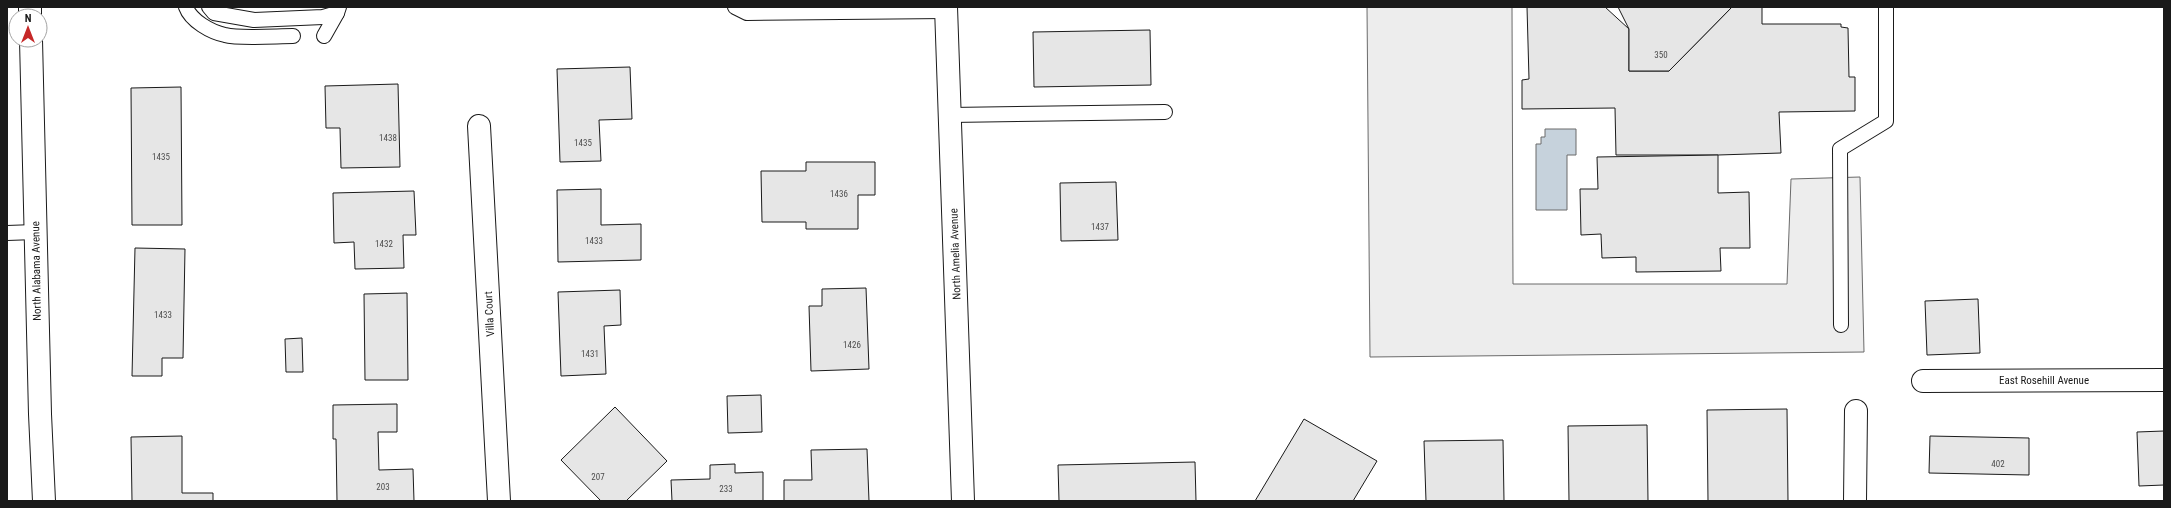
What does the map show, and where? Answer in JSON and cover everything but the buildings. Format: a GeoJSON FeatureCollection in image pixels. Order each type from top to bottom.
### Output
{"type":"FeatureCollection","features":[{"type":"Feature","properties":{"kind":"street","name":"North Amelia Avenue"},"geometry":{"type":"LineString","coordinates":[[946,9],[963,501]]}},
{"type":"Feature","properties":{"kind":"street","name":"North Alabama Avenue"},"geometry":{"type":"LineString","coordinates":[[31,48],[35,232],[44,501]]}},
{"type":"Feature","properties":{"kind":"street","name":"Villa Court"},"geometry":{"type":"LineString","coordinates":[[479,126],[499,501]]}},
{"type":"Feature","properties":{"kind":"street","name":"East Rosehill Avenue"},"geometry":{"type":"LineString","coordinates":[[1923,381],[2164,380]]}},
{"type":"Feature","properties":{"kind":"street"},"geometry":{"type":"LineString","coordinates":[[1855,501],[1856,411]]}},
{"type":"Feature","properties":{"kind":"lane"},"geometry":{"type":"LineString","coordinates":[[186,7],[188,12],[202,26],[226,36],[294,36]]}},
{"type":"Feature","properties":{"kind":"lane"},"geometry":{"type":"LineString","coordinates":[[209,7],[214,13],[254,20],[323,17],[338,10]]}},
{"type":"Feature","properties":{"kind":"lane"},"geometry":{"type":"LineString","coordinates":[[1841,325],[1840,149],[1886,121],[1886,7]]}},
{"type":"Feature","properties":{"kind":"lane"},"geometry":{"type":"LineString","coordinates":[[741,10],[946,9]]}},
{"type":"Feature","properties":{"kind":"lane"},"geometry":{"type":"LineString","coordinates":[[324,36],[338,10]]}},
{"type":"Feature","properties":{"kind":"lane"},"geometry":{"type":"LineString","coordinates":[[950,115],[1165,112]]}},
{"type":"Feature","properties":{"kind":"lane"},"geometry":{"type":"LineString","coordinates":[[7,233],[35,232]]}},
{"type":"Feature","properties":{"kind":"shaded area"},"geometry":{"type":"Polygon","coordinates":[[[1367,7],[1512,7],[1513,284],[1787,284],[1791,179],[1860,177],[1864,352],[1370,357],[1367,7]]]}},
{"type":"Feature","properties":{"kind":"shaded area"},"geometry":{"type":"Polygon","coordinates":[[[1545,129],[1576,129],[1576,155],[1567,155],[1567,210],[1536,210],[1536,144],[1541,144],[1541,137],[1545,137],[1545,129]]]}}]}
